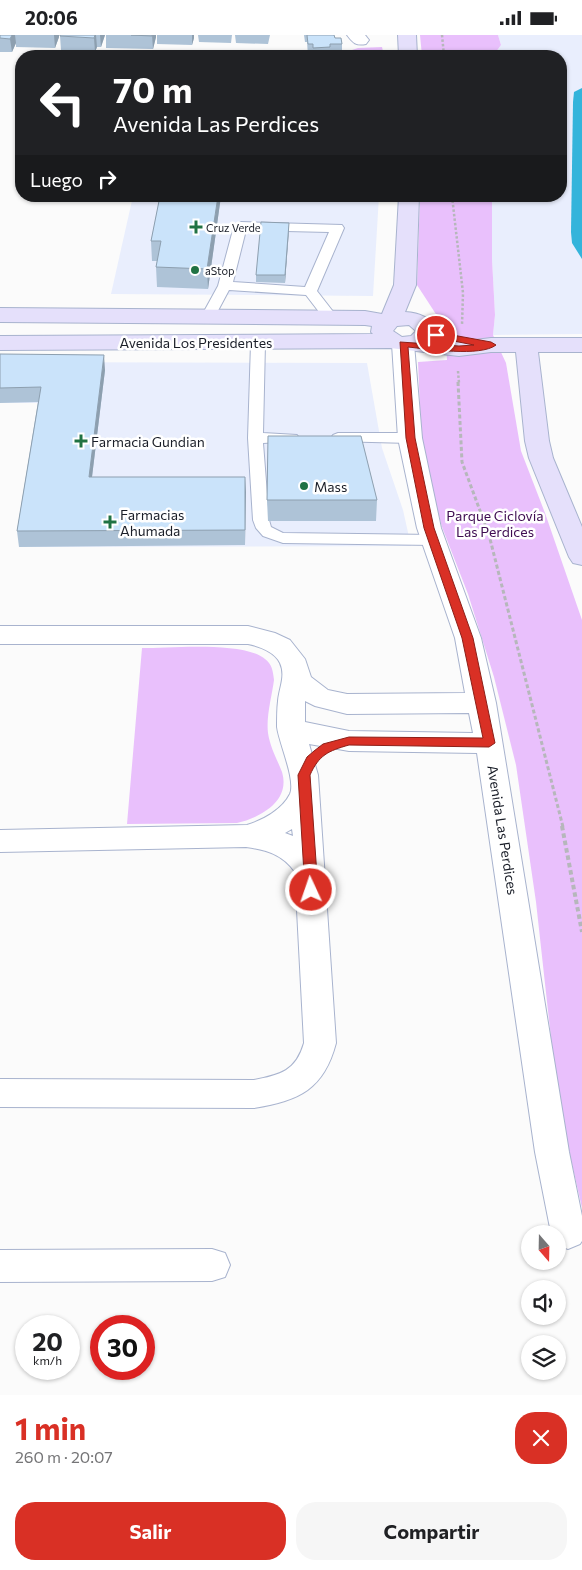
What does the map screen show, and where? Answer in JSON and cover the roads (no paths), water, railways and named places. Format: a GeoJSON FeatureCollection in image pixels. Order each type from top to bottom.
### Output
{"type":"FeatureCollection","features":[{"type":"Feature","properties":{"kind":"street"},"geometry":{"type":"LineString","coordinates":[[407,35],[408,50]]}},
{"type":"Feature","properties":{"kind":"street","name":"Avenida Las Perdices"},"geometry":{"type":"LineString","coordinates":[[409,202],[403,330],[410,438],[429,528],[468,638],[482,703],[550,1143],[568,1233]]}},
{"type":"Feature","properties":{"kind":"street","name":"Avenida Los Presidentes"},"geometry":{"type":"LineString","coordinates":[[0,315],[365,318],[460,345],[582,345]]}},
{"type":"Feature","properties":{"kind":"street","name":"Avenida Los Presidentes"},"geometry":{"type":"LineString","coordinates":[[0,343],[258,343],[403,330]]}},
{"type":"Feature","properties":{"kind":"street"},"geometry":{"type":"LineString","coordinates":[[526,345],[536,441],[541,458],[582,557]]}},
{"type":"Feature","properties":{"kind":"street"},"geometry":{"type":"LineString","coordinates":[[0,635],[248,635],[275,643],[288,653],[294,663],[296,678],[291,700],[291,727],[305,784],[320,1043],[318,1055],[303,1078],[280,1090],[254,1094],[0,1093]]}},
{"type":"Feature","properties":{"kind":"street"},"geometry":{"type":"LineString","coordinates":[[296,678],[302,687],[310,693],[330,702],[347,704],[482,703]]}},
{"type":"Feature","properties":{"kind":"street"},"geometry":{"type":"LineString","coordinates":[[291,727],[331,707],[347,704]]}},
{"type":"Feature","properties":{"kind":"street"},"geometry":{"type":"LineString","coordinates":[[291,727],[308,734],[349,741],[489,743]]}},
{"type":"Feature","properties":{"kind":"street"},"geometry":{"type":"LineString","coordinates":[[246,837],[265,831],[286,819],[299,804],[311,760],[332,745],[349,741]]}},
{"type":"Feature","properties":{"kind":"street"},"geometry":{"type":"LineString","coordinates":[[0,841],[246,837],[277,842],[290,847],[305,861],[310,871]]}},
{"type":"Feature","properties":{"kind":"street"},"geometry":{"type":"LineString","coordinates":[[0,1266],[212,1265]]}},
{"type":"Feature","properties":{"kind":"lane"},"geometry":{"type":"LineString","coordinates":[[208,317],[226,286],[241,226],[337,228],[310,291]]}},
{"type":"Feature","properties":{"kind":"lane"},"geometry":{"type":"LineString","coordinates":[[226,286],[310,291],[331,318]]}},
{"type":"Feature","properties":{"kind":"lane"},"geometry":{"type":"LineString","coordinates":[[258,343],[255,438],[262,527],[271,535],[298,538],[434,540]]}},
{"type":"Feature","properties":{"kind":"lane"},"geometry":{"type":"LineString","coordinates":[[255,438],[410,438]]}},
{"type":"Feature","properties":{"kind":"water"},"geometry":{"type":"Polygon","coordinates":[[[582,88],[582,259],[572,243],[571,232],[573,102],[574,92],[582,88]]]}},
{"type":"Feature","properties":{"kind":"place","name":"Cruz Verde"},"geometry":{"type":"Point","coordinates":[196,227]}},
{"type":"Feature","properties":{"kind":"place","name":"aStop"},"geometry":{"type":"Point","coordinates":[195,270]}},
{"type":"Feature","properties":{"kind":"place","name":"Farmacia Gundian"},"geometry":{"type":"Point","coordinates":[81,441]}},
{"type":"Feature","properties":{"kind":"place","name":"Mass"},"geometry":{"type":"Point","coordinates":[304,486]}},
{"type":"Feature","properties":{"kind":"place","name":"Farmacias Ahumada"},"geometry":{"type":"Point","coordinates":[110,522]}},
{"type":"Feature","properties":{"kind":"park label","name":"Parque Ciclovía Las Perdices"},"geometry":{"type":"Point","coordinates":[495,523]}}]}
